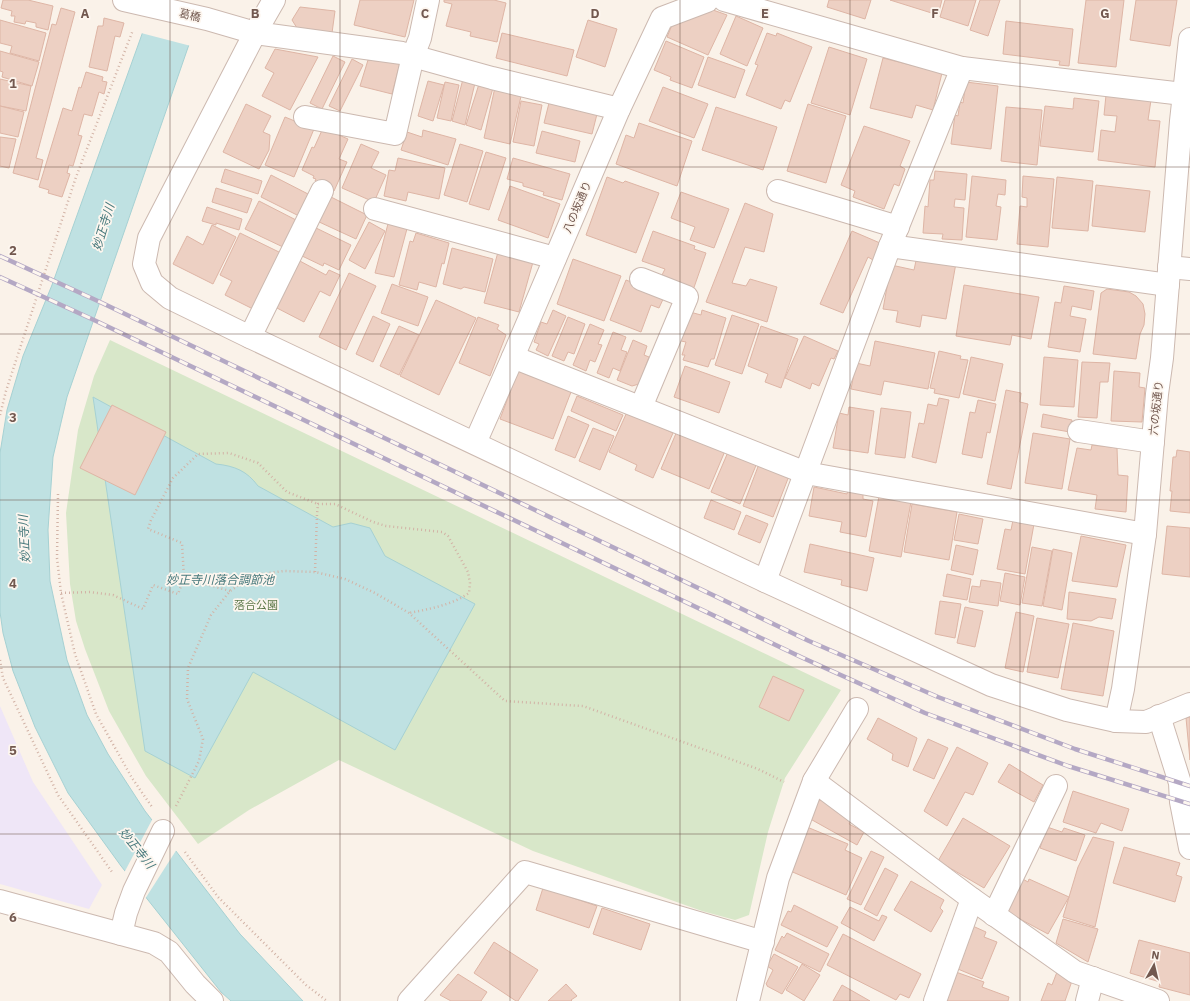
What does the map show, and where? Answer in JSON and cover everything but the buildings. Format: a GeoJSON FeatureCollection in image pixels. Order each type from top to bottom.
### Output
{"type":"FeatureCollection","features":[{"type":"Feature","properties":{"kind":"street"},"geometry":{"type":"LineString","coordinates":[[274,0],[149,238],[144,264],[152,283],[170,298],[765,581],[991,685],[1067,710],[1116,721],[1146,722],[1190,704]]}},
{"type":"Feature","properties":{"kind":"street"},"geometry":{"type":"LineString","coordinates":[[304,117],[395,134],[413,56],[420,38],[428,0]]}},
{"type":"Feature","properties":{"kind":"street","name":"八の坂通り"},"geometry":{"type":"LineString","coordinates":[[475,443],[619,109],[662,18],[707,0]]}},
{"type":"Feature","properties":{"kind":"street"},"geometry":{"type":"LineString","coordinates":[[724,0],[962,68],[1183,94]]}},
{"type":"Feature","properties":{"kind":"street","name":"葛橋"},"geometry":{"type":"LineString","coordinates":[[139,3],[207,19],[256,33],[402,53],[492,78],[619,109]]}},
{"type":"Feature","properties":{"kind":"street","name":"六の坂通り"},"geometry":{"type":"LineString","coordinates":[[1116,721],[1123,689],[1145,534],[1157,394],[1176,274],[1185,121],[1183,94],[1190,39]]}},
{"type":"Feature","properties":{"kind":"street"},"geometry":{"type":"LineString","coordinates":[[765,581],[894,237],[962,68]]}},
{"type":"Feature","properties":{"kind":"street"},"geometry":{"type":"LineString","coordinates":[[250,337],[322,191]]}},
{"type":"Feature","properties":{"kind":"street"},"geometry":{"type":"LineString","coordinates":[[778,191],[894,237],[1176,274]]}},
{"type":"Feature","properties":{"kind":"street"},"geometry":{"type":"LineString","coordinates":[[374,209],[556,258]]}},
{"type":"Feature","properties":{"kind":"street"},"geometry":{"type":"LineString","coordinates":[[641,279],[687,297],[641,408]]}},
{"type":"Feature","properties":{"kind":"street"},"geometry":{"type":"LineString","coordinates":[[513,357],[806,472],[1145,534]]}},
{"type":"Feature","properties":{"kind":"street"},"geometry":{"type":"LineString","coordinates":[[1079,431],[1153,442]]}},
{"type":"Feature","properties":{"kind":"street"},"geometry":{"type":"LineString","coordinates":[[748,1001],[778,878],[812,787],[856,709]]}},
{"type":"Feature","properties":{"kind":"street"},"geometry":{"type":"LineString","coordinates":[[1159,716],[1180,783],[1181,802],[1190,848]]}},
{"type":"Feature","properties":{"kind":"street"},"geometry":{"type":"LineString","coordinates":[[994,915],[1056,786]]}},
{"type":"Feature","properties":{"kind":"street"},"geometry":{"type":"LineString","coordinates":[[812,787],[1075,972],[1158,1001]]}},
{"type":"Feature","properties":{"kind":"street"},"geometry":{"type":"LineString","coordinates":[[120,934],[134,891],[164,829]]}},
{"type":"Feature","properties":{"kind":"street"},"geometry":{"type":"LineString","coordinates":[[409,1001],[525,872],[762,942]]}},
{"type":"Feature","properties":{"kind":"street"},"geometry":{"type":"LineString","coordinates":[[935,1001],[972,899]]}},
{"type":"Feature","properties":{"kind":"street"},"geometry":{"type":"LineString","coordinates":[[0,901],[154,943],[169,952],[212,1001]]}},
{"type":"Feature","properties":{"kind":"street"},"geometry":{"type":"LineString","coordinates":[[1087,1001],[1093,978]]}},
{"type":"Feature","properties":{"kind":"path"},"geometry":{"type":"LineString","coordinates":[[0,415],[6,391],[76,177],[139,3]]}},
{"type":"Feature","properties":{"kind":"path"},"geometry":{"type":"LineString","coordinates":[[61,593],[90,592],[113,595],[143,608],[153,585],[178,594],[184,578],[182,543],[148,529],[151,520],[173,478],[198,454],[229,454],[258,462],[287,492],[318,504],[335,504],[373,522],[386,526],[442,532],[448,536],[468,572],[470,583],[469,593],[462,598],[432,608],[409,613]]}},
{"type":"Feature","properties":{"kind":"path"},"geometry":{"type":"LineString","coordinates":[[58,494],[56,558],[61,593],[74,654],[96,714],[132,778],[164,829],[218,897],[306,985],[327,1001]]}},
{"type":"Feature","properties":{"kind":"path"},"geometry":{"type":"LineString","coordinates":[[315,572],[318,504]]}},
{"type":"Feature","properties":{"kind":"path"},"geometry":{"type":"LineString","coordinates":[[164,829],[199,761],[203,739],[187,698],[188,668],[211,615],[230,591],[254,575],[284,571],[315,572],[345,579],[375,593],[409,613],[505,701],[584,706],[812,787]]}},
{"type":"Feature","properties":{"kind":"path"},"geometry":{"type":"LineString","coordinates":[[184,578],[230,591]]}},
{"type":"Feature","properties":{"kind":"path"},"geometry":{"type":"LineString","coordinates":[[0,660],[3,678],[58,795],[112,873],[134,891]]}},
{"type":"Feature","properties":{"kind":"shaded area"},"geometry":{"type":"Polygon","coordinates":[[[0,706],[33,782],[102,885],[89,909],[0,884],[0,706]]]}},
{"type":"Feature","properties":{"kind":"green space","name":"落合公園"},"geometry":{"type":"Polygon","coordinates":[[[110,340],[841,690],[785,778],[768,832],[749,915],[735,920],[702,911],[533,851],[339,760],[249,810],[198,844],[146,776],[109,711],[76,621],[70,584],[66,513],[78,430],[94,376],[110,340]]]}},
{"type":"Feature","properties":{"kind":"water","name":"妙正寺川"},"geometry":{"type":"Polygon","coordinates":[[[146,23],[193,33],[67,397],[53,457],[48,530],[50,581],[67,660],[87,715],[108,754],[145,811],[240,934],[303,1001],[231,1001],[221,992],[121,866],[68,793],[35,727],[13,671],[3,633],[0,612],[0,453],[7,410],[23,356],[52,285],[146,23]]]}},
{"type":"Feature","properties":{"kind":"water","name":"妙正寺川落合調節池"},"geometry":{"type":"Polygon","coordinates":[[[93,397],[216,464],[229,466],[240,470],[258,486],[333,527],[351,523],[370,528],[385,556],[475,604],[395,750],[253,672],[195,778],[145,751],[93,397]]]}},
{"type":"Feature","properties":{"kind":"pier"},"geometry":{"type":"Polygon","coordinates":[[[152,0],[207,0],[191,46],[141,33],[152,0]]]}},
{"type":"Feature","properties":{"kind":"pier"},"geometry":{"type":"Polygon","coordinates":[[[153,818],[177,849],[145,899],[124,873],[153,818]]]}},
{"type":"Feature","properties":{"kind":"railway"},"geometry":{"type":"LineString","coordinates":[[0,256],[100,302],[809,641],[938,697],[1075,749],[1190,786]]}},
{"type":"Feature","properties":{"kind":"railway"},"geometry":{"type":"LineString","coordinates":[[0,277],[94,320],[803,658],[925,713],[1068,766],[1190,804]]}}]}
